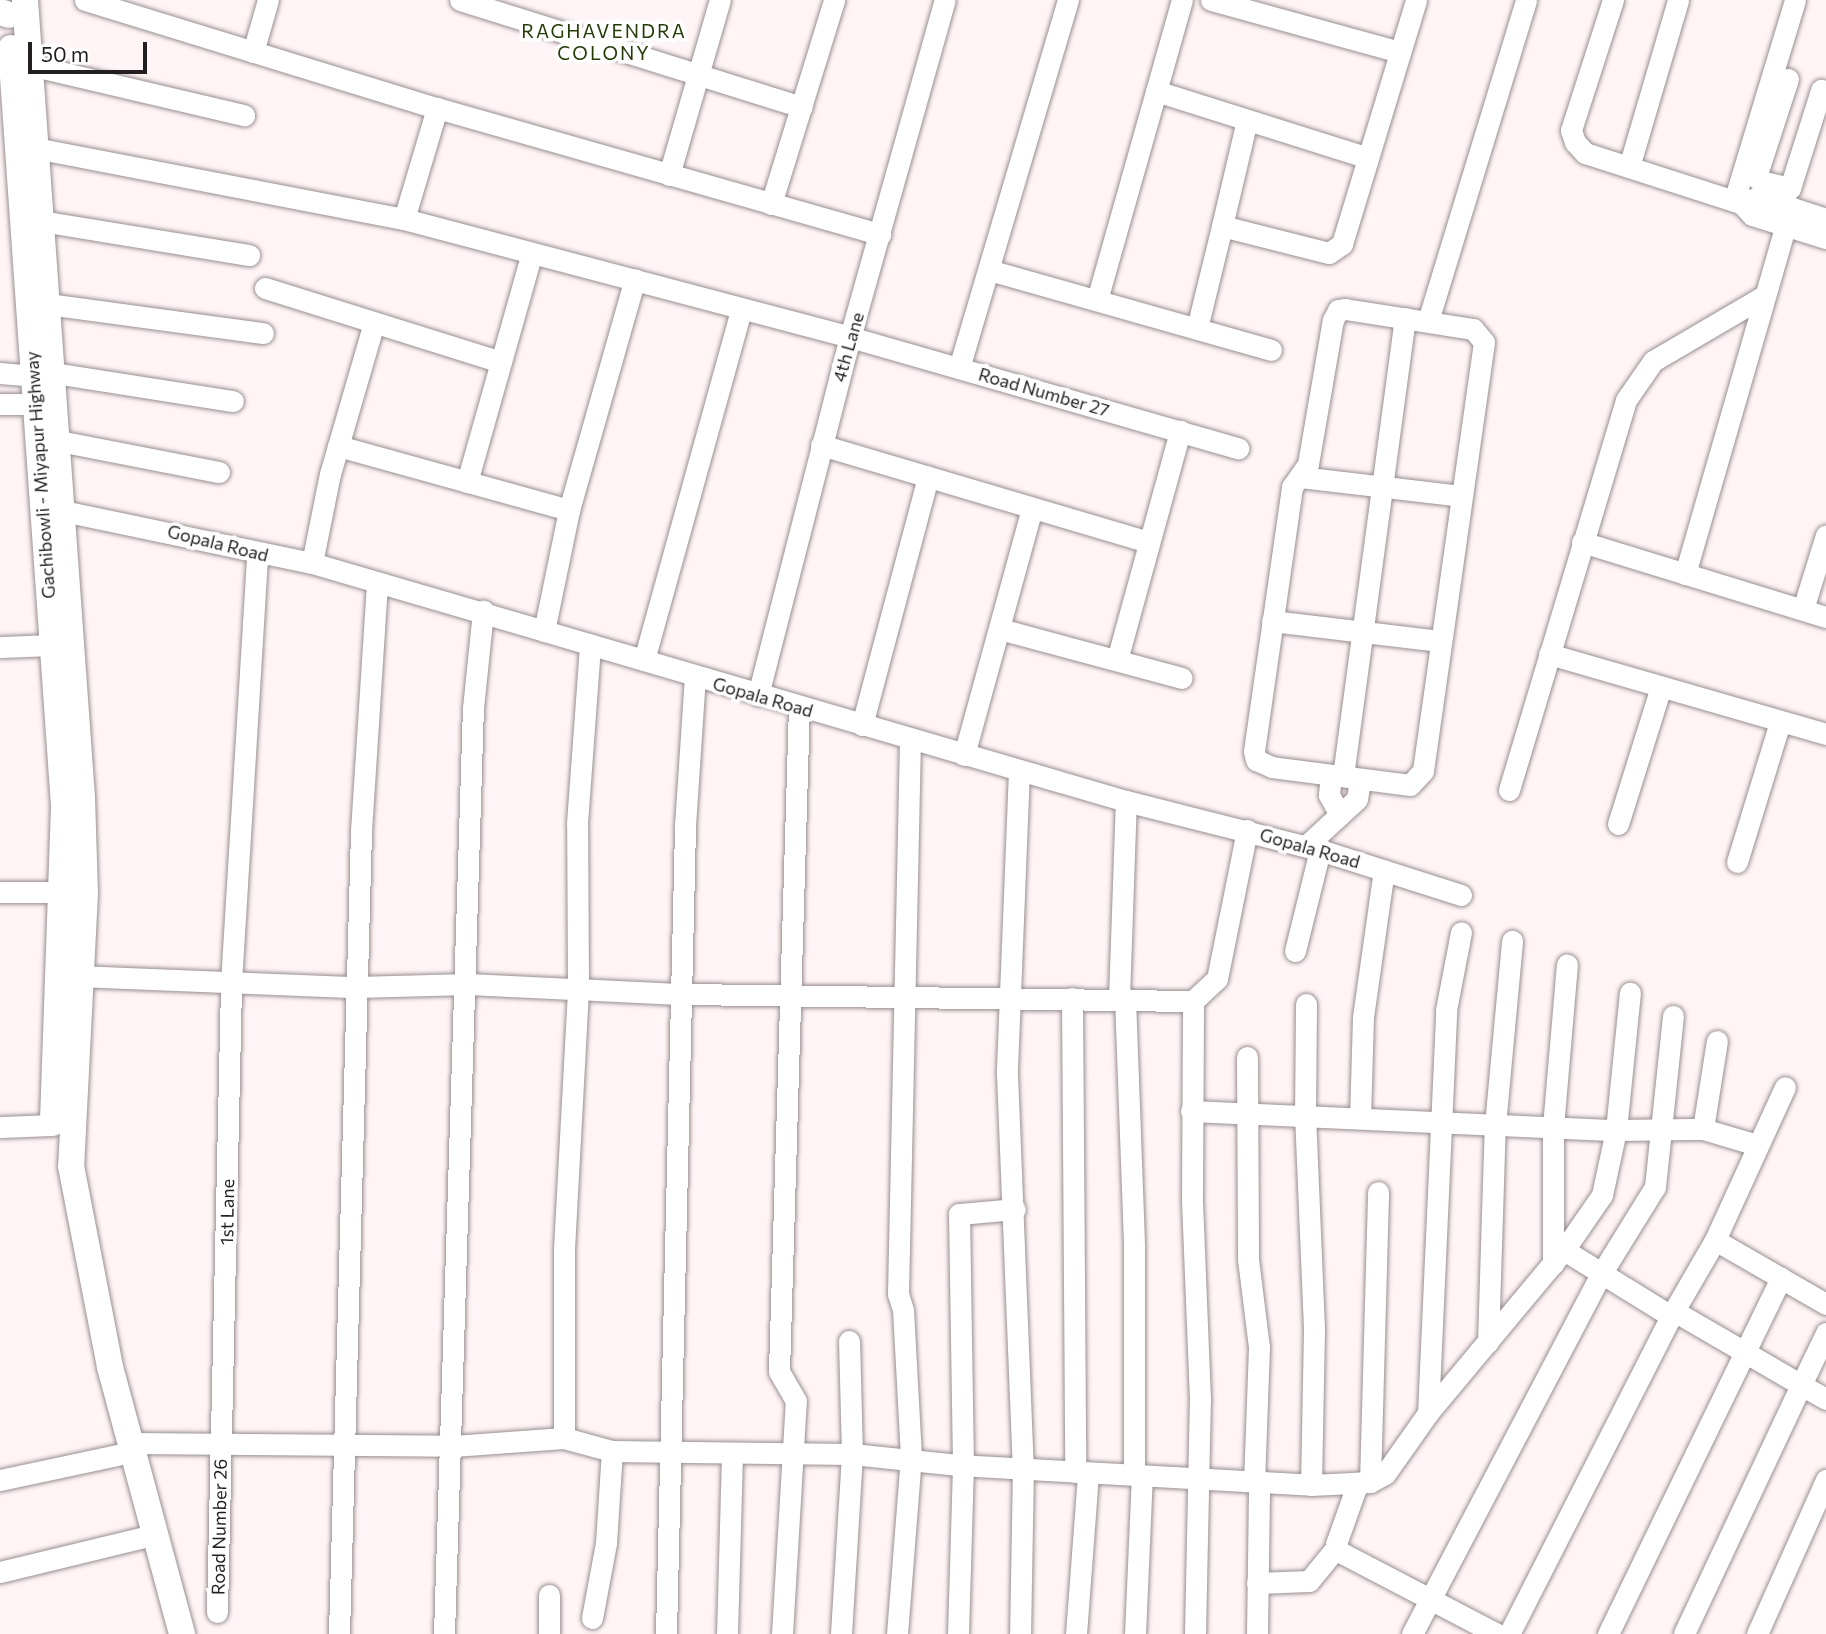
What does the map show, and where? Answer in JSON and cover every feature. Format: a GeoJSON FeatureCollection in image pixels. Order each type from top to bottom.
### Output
{"type":"FeatureCollection","features":[{"type":"Feature","properties":{"kind":"main road","name":"Gachibowli - Miyapur Highway"},"geometry":{"type":"LineString","coordinates":[[11,7],[30,65],[41,221],[38,302]]}},
{"type":"Feature","properties":{"kind":"main road","name":"Gachibowli - Miyapur Highway"},"geometry":{"type":"LineString","coordinates":[[11,7],[43,375],[59,441],[82,798],[85,893],[69,949]]}},
{"type":"Feature","properties":{"kind":"main road","name":"Gachibowli - Miyapur Highway"},"geometry":{"type":"LineString","coordinates":[[43,375],[35,404],[64,806],[63,892],[69,949]]}},
{"type":"Feature","properties":{"kind":"main road"},"geometry":{"type":"LineString","coordinates":[[69,949],[77,976],[70,1106],[70,1213]]}},
{"type":"Feature","properties":{"kind":"main road"},"geometry":{"type":"LineString","coordinates":[[69,949],[53,1125],[141,1538],[167,1634]]}},
{"type":"Feature","properties":{"kind":"main road"},"geometry":{"type":"LineString","coordinates":[[124,1449],[182,1634]]}},
{"type":"Feature","properties":{"kind":"street"},"geometry":{"type":"LineString","coordinates":[[85,0],[437,108],[880,234]]}},
{"type":"Feature","properties":{"kind":"street"},"geometry":{"type":"LineString","coordinates":[[253,52],[268,0]]}},
{"type":"Feature","properties":{"kind":"street"},"geometry":{"type":"LineString","coordinates":[[460,0],[802,107]]}},
{"type":"Feature","properties":{"kind":"street"},"geometry":{"type":"LineString","coordinates":[[669,175],[720,0]]}},
{"type":"Feature","properties":{"kind":"street"},"geometry":{"type":"LineString","coordinates":[[771,204],[834,0]]}},
{"type":"Feature","properties":{"kind":"street","name":"4th Lane"},"geometry":{"type":"LineString","coordinates":[[758,695],[850,337],[945,0]]}},
{"type":"Feature","properties":{"kind":"street"},"geometry":{"type":"LineString","coordinates":[[959,368],[1068,0]]}},
{"type":"Feature","properties":{"kind":"street"},"geometry":{"type":"LineString","coordinates":[[1097,300],[1182,0]]}},
{"type":"Feature","properties":{"kind":"street"},"geometry":{"type":"LineString","coordinates":[[1211,0],[1400,52]]}},
{"type":"Feature","properties":{"kind":"street"},"geometry":{"type":"LineString","coordinates":[[1222,226],[1337,251],[1416,0]]}},
{"type":"Feature","properties":{"kind":"street"},"geometry":{"type":"LineString","coordinates":[[1429,321],[1526,0]]}},
{"type":"Feature","properties":{"kind":"street"},"geometry":{"type":"LineString","coordinates":[[1629,167],[1678,0]]}},
{"type":"Feature","properties":{"kind":"street"},"geometry":{"type":"LineString","coordinates":[[1795,0],[1756,179],[1786,190],[1821,90]]}},
{"type":"Feature","properties":{"kind":"street"},"geometry":{"type":"LineString","coordinates":[[1608,1],[1571,130],[1585,153],[1738,202],[1752,215],[1826,219]]}},
{"type":"Feature","properties":{"kind":"street"},"geometry":{"type":"LineString","coordinates":[[30,65],[244,116]]}},
{"type":"Feature","properties":{"kind":"street"},"geometry":{"type":"LineString","coordinates":[[1738,202],[1767,120],[1788,79]]}},
{"type":"Feature","properties":{"kind":"street"},"geometry":{"type":"LineString","coordinates":[[1156,91],[1368,158]]}},
{"type":"Feature","properties":{"kind":"street"},"geometry":{"type":"LineString","coordinates":[[404,219],[437,108]]}},
{"type":"Feature","properties":{"kind":"street"},"geometry":{"type":"LineString","coordinates":[[1197,328],[1247,120]]}},
{"type":"Feature","properties":{"kind":"street"},"geometry":{"type":"LineString","coordinates":[[1767,120],[1808,132]]}},
{"type":"Feature","properties":{"kind":"street","name":"Road Number 27"},"geometry":{"type":"LineString","coordinates":[[35,148],[404,219],[531,256],[635,279],[741,310],[850,337],[1238,447]]}},
{"type":"Feature","properties":{"kind":"street"},"geometry":{"type":"LineString","coordinates":[[1788,216],[1826,238]]}},
{"type":"Feature","properties":{"kind":"street"},"geometry":{"type":"LineString","coordinates":[[1685,574],[1788,216]]}},
{"type":"Feature","properties":{"kind":"street"},"geometry":{"type":"LineString","coordinates":[[41,221],[248,255]]}},
{"type":"Feature","properties":{"kind":"street"},"geometry":{"type":"LineString","coordinates":[[467,482],[531,256]]}},
{"type":"Feature","properties":{"kind":"street"},"geometry":{"type":"LineString","coordinates":[[989,270],[1271,350]]}},
{"type":"Feature","properties":{"kind":"street"},"geometry":{"type":"LineString","coordinates":[[544,631],[569,510],[635,279]]}},
{"type":"Feature","properties":{"kind":"street"},"geometry":{"type":"LineString","coordinates":[[265,288],[501,362]]}},
{"type":"Feature","properties":{"kind":"street"},"geometry":{"type":"LineString","coordinates":[[1509,790],[1581,542],[1626,400],[1638,378],[1653,361],[1764,296]]}},
{"type":"Feature","properties":{"kind":"street"},"geometry":{"type":"LineString","coordinates":[[38,302],[263,333]]}},
{"type":"Feature","properties":{"kind":"street"},"geometry":{"type":"LineString","coordinates":[[1345,309],[1405,318],[1473,329],[1484,342],[1421,778],[1404,785],[1272,767],[1256,760],[1254,744],[1292,487],[1308,464],[1334,315],[1345,309]]}},
{"type":"Feature","properties":{"kind":"street"},"geometry":{"type":"LineString","coordinates":[[644,660],[741,310]]}},
{"type":"Feature","properties":{"kind":"street"},"geometry":{"type":"LineString","coordinates":[[1339,813],[1329,796],[1345,776],[1405,318]]}},
{"type":"Feature","properties":{"kind":"street"},"geometry":{"type":"LineString","coordinates":[[312,563],[338,446],[374,323]]}},
{"type":"Feature","properties":{"kind":"street"},"geometry":{"type":"LineString","coordinates":[[0,373],[43,375],[233,401]]}},
{"type":"Feature","properties":{"kind":"street"},"geometry":{"type":"LineString","coordinates":[[0,404],[35,404]]}},
{"type":"Feature","properties":{"kind":"street"},"geometry":{"type":"LineString","coordinates":[[1117,660],[1180,431]]}},
{"type":"Feature","properties":{"kind":"street"},"geometry":{"type":"LineString","coordinates":[[59,441],[219,472]]}},
{"type":"Feature","properties":{"kind":"street"},"geometry":{"type":"LineString","coordinates":[[821,445],[1149,542]]}},
{"type":"Feature","properties":{"kind":"street"},"geometry":{"type":"LineString","coordinates":[[338,446],[569,510]]}},
{"type":"Feature","properties":{"kind":"street"},"geometry":{"type":"LineString","coordinates":[[862,725],[928,477]]}},
{"type":"Feature","properties":{"kind":"street"},"geometry":{"type":"LineString","coordinates":[[1300,477],[1461,496]]}},
{"type":"Feature","properties":{"kind":"street"},"geometry":{"type":"LineString","coordinates":[[964,755],[1032,508]]}},
{"type":"Feature","properties":{"kind":"street","name":"Gopala Road"},"geometry":{"type":"LineString","coordinates":[[63,511],[220,541],[257,555],[312,563],[483,611],[695,677],[910,737],[964,755],[1126,801],[1313,848],[1461,895]]}},
{"type":"Feature","properties":{"kind":"street"},"geometry":{"type":"LineString","coordinates":[[1803,609],[1826,535]]}},
{"type":"Feature","properties":{"kind":"street"},"geometry":{"type":"LineString","coordinates":[[1581,542],[1826,617]]}},
{"type":"Feature","properties":{"kind":"street","name":"1st Lane"},"geometry":{"type":"LineString","coordinates":[[221,1442],[230,983],[257,555]]}},
{"type":"Feature","properties":{"kind":"street"},"geometry":{"type":"LineString","coordinates":[[339,1634],[356,987],[377,583]]}},
{"type":"Feature","properties":{"kind":"street"},"geometry":{"type":"LineString","coordinates":[[444,1634],[468,984],[473,708],[483,611]]}},
{"type":"Feature","properties":{"kind":"street"},"geometry":{"type":"LineString","coordinates":[[1272,621],[1440,642]]}},
{"type":"Feature","properties":{"kind":"street"},"geometry":{"type":"LineString","coordinates":[[1000,629],[1182,678]]}},
{"type":"Feature","properties":{"kind":"street"},"geometry":{"type":"LineString","coordinates":[[564,1438],[564,1249],[578,987],[577,823],[590,644]]}},
{"type":"Feature","properties":{"kind":"street"},"geometry":{"type":"LineString","coordinates":[[0,647],[53,645]]}},
{"type":"Feature","properties":{"kind":"street"},"geometry":{"type":"LineString","coordinates":[[1549,654],[1826,734]]}},
{"type":"Feature","properties":{"kind":"street"},"geometry":{"type":"LineString","coordinates":[[666,1634],[684,994],[685,826],[695,677]]}},
{"type":"Feature","properties":{"kind":"street"},"geometry":{"type":"LineString","coordinates":[[1618,824],[1661,687]]}},
{"type":"Feature","properties":{"kind":"street"},"geometry":{"type":"LineString","coordinates":[[782,1634],[796,1401],[779,1371],[793,995],[799,706]]}},
{"type":"Feature","properties":{"kind":"street"},"geometry":{"type":"LineString","coordinates":[[1737,862],[1780,722]]}},
{"type":"Feature","properties":{"kind":"street"},"geometry":{"type":"LineString","coordinates":[[897,1634],[911,1457],[898,1294],[910,737]]}},
{"type":"Feature","properties":{"kind":"street"},"geometry":{"type":"LineString","coordinates":[[1019,769],[1007,1074],[1015,1209],[1023,1466],[1020,1634]]}},
{"type":"Feature","properties":{"kind":"street"},"geometry":{"type":"LineString","coordinates":[[1296,951],[1313,848],[1339,813],[1357,799],[1345,776]]}},
{"type":"Feature","properties":{"kind":"street"},"geometry":{"type":"LineString","coordinates":[[1126,801],[1122,998],[1134,1247],[1138,1475],[1135,1634]]}},
{"type":"Feature","properties":{"kind":"street"},"geometry":{"type":"LineString","coordinates":[[77,976],[356,987],[468,984],[684,994],[1193,1000],[1217,979],[1247,830]]}},
{"type":"Feature","properties":{"kind":"street"},"geometry":{"type":"LineString","coordinates":[[1360,1118],[1363,1017],[1384,870]]}},
{"type":"Feature","properties":{"kind":"street"},"geometry":{"type":"LineString","coordinates":[[0,892],[63,892]]}},
{"type":"Feature","properties":{"kind":"street"},"geometry":{"type":"LineString","coordinates":[[1428,1413],[1446,1010],[1461,932]]}},
{"type":"Feature","properties":{"kind":"street"},"geometry":{"type":"LineString","coordinates":[[1489,1342],[1495,1125],[1512,941]]}},
{"type":"Feature","properties":{"kind":"street"},"geometry":{"type":"LineString","coordinates":[[1559,1257],[1553,1126],[1567,965]]}},
{"type":"Feature","properties":{"kind":"street"},"geometry":{"type":"LineString","coordinates":[[0,1480],[124,1449],[221,1442],[453,1446],[564,1438],[612,1451],[732,1455],[852,1454],[911,1457],[963,1466],[1023,1466],[1081,1472],[1311,1485],[1364,1484],[1385,1474],[1428,1413],[1559,1257],[1602,1195],[1616,1130],[1630,993]]}},
{"type":"Feature","properties":{"kind":"street"},"geometry":{"type":"LineString","coordinates":[[1072,998],[1081,1472],[1076,1634]]}},
{"type":"Feature","properties":{"kind":"street"},"geometry":{"type":"LineString","coordinates":[[1193,1000],[1191,1111],[1199,1479],[1195,1634]]}},
{"type":"Feature","properties":{"kind":"street"},"geometry":{"type":"LineString","coordinates":[[1306,1004],[1304,1114],[1314,1329],[1311,1485]]}},
{"type":"Feature","properties":{"kind":"street"},"geometry":{"type":"LineString","coordinates":[[1412,1634],[1601,1274],[1655,1187],[1673,1016]]}},
{"type":"Feature","properties":{"kind":"street"},"geometry":{"type":"LineString","coordinates":[[1703,1129],[1717,1041]]}},
{"type":"Feature","properties":{"kind":"street"},"geometry":{"type":"LineString","coordinates":[[1247,1057],[1248,1259],[1259,1347],[1257,1634]]}},
{"type":"Feature","properties":{"kind":"street"},"geometry":{"type":"LineString","coordinates":[[1509,1634],[1672,1314],[1715,1240],[1784,1087]]}},
{"type":"Feature","properties":{"kind":"street"},"geometry":{"type":"LineString","coordinates":[[1191,1111],[1247,1111],[1616,1130],[1703,1129],[1757,1145]]}},
{"type":"Feature","properties":{"kind":"street"},"geometry":{"type":"LineString","coordinates":[[0,1126],[53,1125]]}},
{"type":"Feature","properties":{"kind":"street"},"geometry":{"type":"LineString","coordinates":[[1258,1583],[1309,1581],[1336,1548],[1364,1484],[1378,1192]]}},
{"type":"Feature","properties":{"kind":"street"},"geometry":{"type":"LineString","coordinates":[[958,1634],[963,1466],[960,1212],[1015,1209]]}},
{"type":"Feature","properties":{"kind":"street"},"geometry":{"type":"LineString","coordinates":[[1715,1240],[1826,1304]]}},
{"type":"Feature","properties":{"kind":"street"},"geometry":{"type":"LineString","coordinates":[[1559,1257],[1601,1274],[1826,1399]]}},
{"type":"Feature","properties":{"kind":"street"},"geometry":{"type":"LineString","coordinates":[[1608,1634],[1781,1278]]}},
{"type":"Feature","properties":{"kind":"street"},"geometry":{"type":"LineString","coordinates":[[1684,1634],[1826,1333]]}},
{"type":"Feature","properties":{"kind":"street"},"geometry":{"type":"LineString","coordinates":[[841,1634],[852,1454],[849,1341]]}},
{"type":"Feature","properties":{"kind":"street","name":"Road Number 26"},"geometry":{"type":"LineString","coordinates":[[216,1612],[221,1442]]}},
{"type":"Feature","properties":{"kind":"street"},"geometry":{"type":"LineString","coordinates":[[592,1618],[606,1543],[612,1451]]}},
{"type":"Feature","properties":{"kind":"street"},"geometry":{"type":"LineString","coordinates":[[727,1634],[732,1455]]}},
{"type":"Feature","properties":{"kind":"street"},"geometry":{"type":"LineString","coordinates":[[1757,1634],[1826,1480]]}},
{"type":"Feature","properties":{"kind":"street"},"geometry":{"type":"LineString","coordinates":[[0,1572],[141,1538]]}},
{"type":"Feature","properties":{"kind":"street"},"geometry":{"type":"LineString","coordinates":[[1336,1548],[1430,1601],[1497,1634]]}},
{"type":"Feature","properties":{"kind":"street"},"geometry":{"type":"LineString","coordinates":[[549,1595],[549,1634]]}},
{"type":"Feature","properties":{"kind":"district","name":"RAGHAVENDRA COLONY"},"geometry":{"type":"Point","coordinates":[604,42]}}]}
